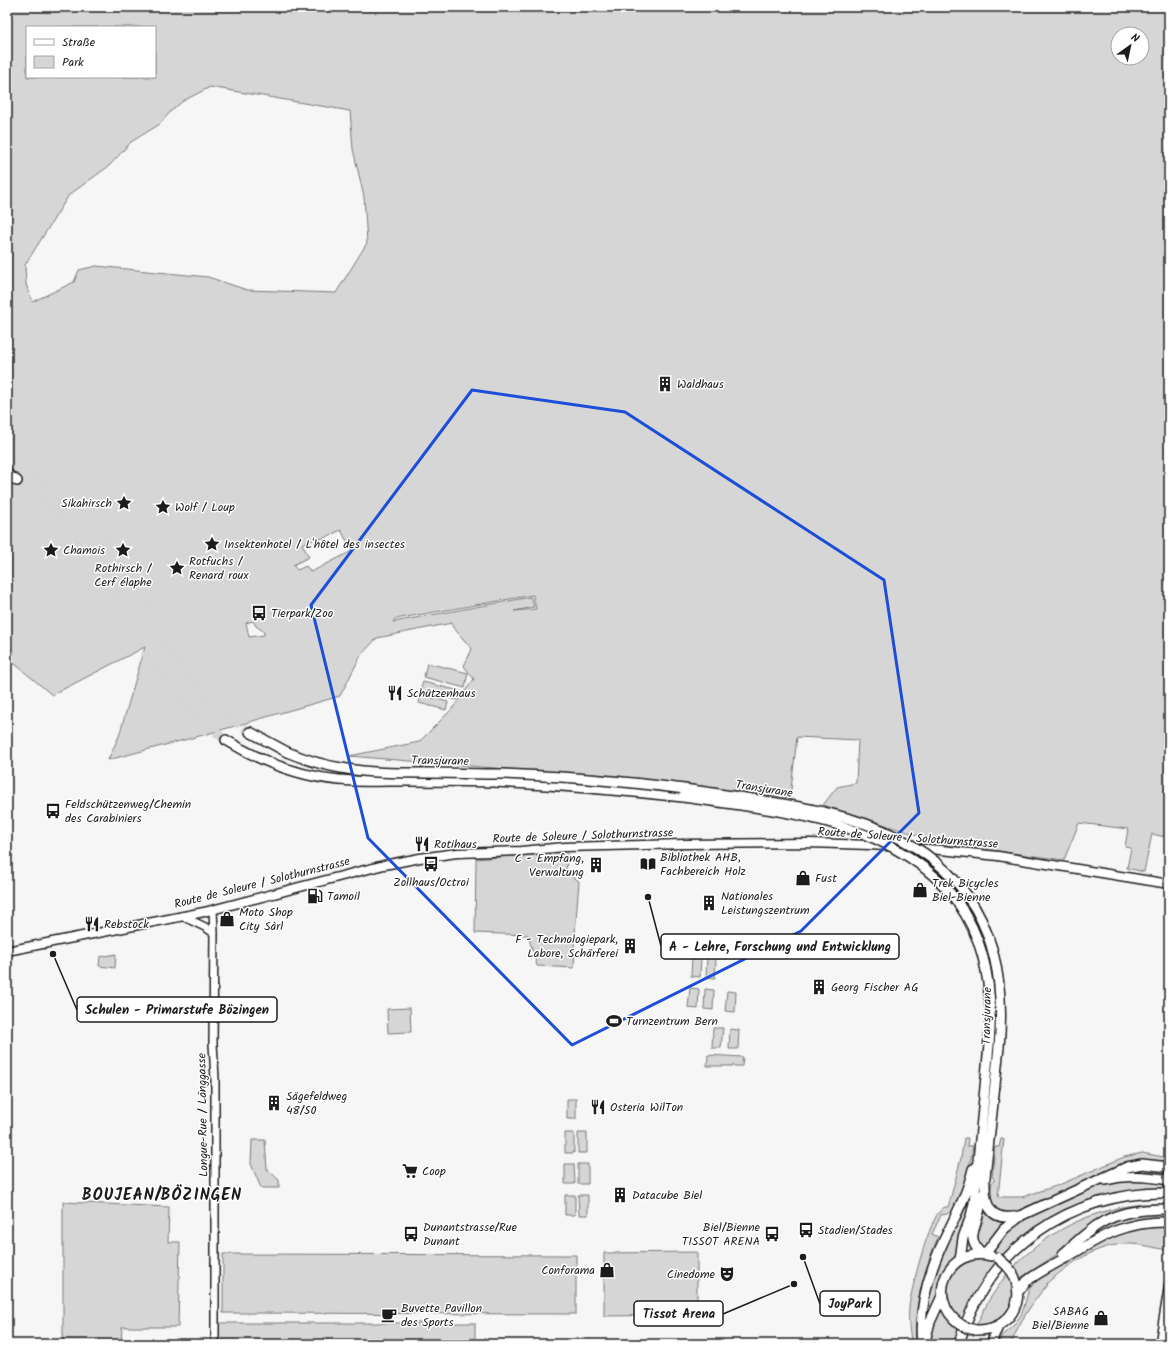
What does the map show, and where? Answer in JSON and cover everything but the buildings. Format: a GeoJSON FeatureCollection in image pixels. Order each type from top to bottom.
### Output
{"type":"FeatureCollection","features":[{"type":"Feature","properties":{"kind":"highway"},"geometry":{"type":"LineString","coordinates":[[7,474],[17,480]]}},
{"type":"Feature","properties":{"kind":"highway","name":"Transjurane"},"geometry":{"type":"LineString","coordinates":[[250,732],[287,752],[340,768],[362,771],[485,774],[565,778],[640,784],[714,793],[822,811],[880,829],[920,850],[944,869],[965,892],[981,918],[992,947],[999,977],[1001,1008],[999,1047],[986,1177]]}},
{"type":"Feature","properties":{"kind":"highway","name":"Transjurane"},"geometry":{"type":"LineString","coordinates":[[226,740],[264,760],[303,773],[338,780],[449,781],[528,784],[585,787],[683,797],[768,810],[834,824],[863,834],[903,853],[926,869],[948,889],[965,913],[978,940],[986,968],[991,1005],[989,1045],[979,1139]]}},
{"type":"Feature","properties":{"kind":"highway"},"geometry":{"type":"LineString","coordinates":[[960,1260],[964,1234],[974,1203],[979,1139]]}},
{"type":"Feature","properties":{"kind":"highway"},"geometry":{"type":"LineString","coordinates":[[923,1344],[922,1315],[927,1284],[935,1260],[966,1191],[972,1172],[979,1139]]}},
{"type":"Feature","properties":{"kind":"highway"},"geometry":{"type":"LineString","coordinates":[[986,1177],[985,1197],[990,1210],[996,1215],[1010,1218],[1022,1215],[1133,1165],[1142,1164],[1167,1166]]}},
{"type":"Feature","properties":{"kind":"highway"},"geometry":{"type":"LineString","coordinates":[[1088,1186],[1114,1178],[1131,1176],[1169,1180]]}},
{"type":"Feature","properties":{"kind":"highway"},"geometry":{"type":"LineString","coordinates":[[983,1254],[974,1245],[972,1235],[979,1212],[986,1177]]}},
{"type":"Feature","properties":{"kind":"highway"},"geometry":{"type":"LineString","coordinates":[[959,1344],[968,1318],[985,1286],[1008,1257],[1038,1232],[1063,1216],[1094,1203],[1111,1198],[1135,1194],[1169,1193]]}},
{"type":"Feature","properties":{"kind":"highway"},"geometry":{"type":"LineString","coordinates":[[965,1344],[981,1306],[996,1282],[1012,1262],[1040,1236],[1070,1219],[1097,1208],[1138,1200],[1169,1199]]}},
{"type":"Feature","properties":{"kind":"highway"},"geometry":{"type":"LineString","coordinates":[[1047,1268],[1086,1233],[1110,1218],[1136,1210],[1169,1209]]}},
{"type":"Feature","properties":{"kind":"highway"},"geometry":{"type":"LineString","coordinates":[[983,1254],[1004,1229],[1022,1215]]}},
{"type":"Feature","properties":{"kind":"highway"},"geometry":{"type":"LineString","coordinates":[[1018,1292],[1027,1281],[1096,1239],[1112,1232],[1138,1224],[1169,1222]]}},
{"type":"Feature","properties":{"kind":"highway"},"geometry":{"type":"LineString","coordinates":[[923,1344],[928,1328],[942,1296],[945,1277],[950,1269],[960,1260],[969,1256],[983,1254],[998,1258],[1012,1272],[1016,1281],[1018,1292],[1016,1305],[1006,1320],[999,1325],[976,1330],[968,1328],[953,1319],[947,1310],[942,1296]]}},
{"type":"Feature","properties":{"kind":"highway"},"geometry":{"type":"LineString","coordinates":[[992,1344],[994,1335],[999,1325]]}},
{"type":"Feature","properties":{"kind":"main road","name":"Route de Soleure / Solothurnstrasse"},"geometry":{"type":"LineString","coordinates":[[7,951],[212,910],[398,862],[457,853],[676,844],[814,843],[923,849],[998,856],[1169,884]]}},
{"type":"Feature","properties":{"kind":"street","name":"Longue-Rue / Länggasse"},"geometry":{"type":"LineString","coordinates":[[212,910],[214,933],[213,1043],[215,1079],[215,1344]]}},
{"type":"Feature","properties":{"kind":"street"},"geometry":{"type":"LineString","coordinates":[[182,916],[214,933]]}},
{"type":"Feature","properties":{"kind":"street"},"geometry":{"type":"LineString","coordinates":[[1159,1344],[1169,1284]]}},
{"type":"Feature","properties":{"kind":"highlighted area"},"geometry":{"type":"Polygon","coordinates":[[[472,390],[625,412],[884,580],[919,813],[801,931],[572,1045],[368,838],[311,605],[472,390]]]}},
{"type":"Feature","properties":{"kind":"green space"},"geometry":{"type":"Polygon","coordinates":[[[7,7],[1169,7],[1169,838],[1152,834],[1144,872],[1127,868],[1131,848],[1125,847],[1128,829],[1079,823],[1064,860],[945,844],[823,805],[837,787],[856,783],[858,740],[797,737],[790,798],[639,780],[349,756],[419,742],[452,709],[474,679],[464,666],[472,649],[452,626],[452,623],[377,638],[361,655],[340,696],[207,734],[108,760],[119,736],[145,647],[52,695],[15,664],[7,663],[7,7]],[[210,87],[183,101],[171,111],[160,124],[131,142],[109,166],[69,195],[25,265],[26,284],[32,302],[74,282],[79,270],[96,266],[208,277],[247,290],[336,293],[367,243],[364,197],[353,149],[350,111],[210,87]],[[341,530],[324,538],[308,541],[302,544],[309,557],[293,565],[297,570],[306,566],[311,572],[352,551],[341,530]],[[533,595],[395,619],[393,622],[531,597],[534,607],[514,611],[536,609],[533,595]],[[253,621],[246,623],[249,637],[264,635],[264,632],[256,626],[253,621]]]}},
{"type":"Feature","properties":{"kind":"green space"},"geometry":{"type":"Polygon","coordinates":[[[427,663],[468,673],[465,688],[424,677],[427,663]]]}},
{"type":"Feature","properties":{"kind":"green space"},"geometry":{"type":"Polygon","coordinates":[[[423,682],[460,691],[457,700],[420,692],[423,682]]]}},
{"type":"Feature","properties":{"kind":"green space"},"geometry":{"type":"Polygon","coordinates":[[[421,695],[448,702],[446,710],[419,703],[421,695]]]}},
{"type":"Feature","properties":{"kind":"green space"},"geometry":{"type":"Polygon","coordinates":[[[568,851],[566,872],[579,881],[574,947],[574,968],[537,966],[528,935],[475,933],[476,859],[568,851]]]}},
{"type":"Feature","properties":{"kind":"green space"},"geometry":{"type":"Polygon","coordinates":[[[116,954],[115,968],[99,966],[100,957],[116,954]]]}},
{"type":"Feature","properties":{"kind":"green space"},"geometry":{"type":"Polygon","coordinates":[[[692,956],[701,957],[700,977],[691,976],[692,956]]]}},
{"type":"Feature","properties":{"kind":"green space"},"geometry":{"type":"Polygon","coordinates":[[[707,957],[716,958],[715,978],[706,977],[707,957]]]}},
{"type":"Feature","properties":{"kind":"green space"},"geometry":{"type":"Polygon","coordinates":[[[690,988],[699,989],[698,1009],[688,1008],[690,988]]]}},
{"type":"Feature","properties":{"kind":"green space"},"geometry":{"type":"Polygon","coordinates":[[[705,989],[714,990],[713,1010],[704,1009],[705,989]]]}},
{"type":"Feature","properties":{"kind":"green space"},"geometry":{"type":"Polygon","coordinates":[[[727,991],[736,992],[735,1012],[725,1011],[727,991]]]}},
{"type":"Feature","properties":{"kind":"green space"},"geometry":{"type":"Polygon","coordinates":[[[410,1008],[411,1032],[388,1033],[387,1009],[410,1008]]]}},
{"type":"Feature","properties":{"kind":"green space"},"geometry":{"type":"Polygon","coordinates":[[[713,1028],[723,1028],[721,1048],[712,1048],[713,1028]]]}},
{"type":"Feature","properties":{"kind":"green space"},"geometry":{"type":"Polygon","coordinates":[[[730,1029],[739,1030],[738,1049],[729,1049],[730,1029]]]}},
{"type":"Feature","properties":{"kind":"green space"},"geometry":{"type":"Polygon","coordinates":[[[708,1055],[743,1057],[742,1066],[707,1066],[708,1055]]]}},
{"type":"Feature","properties":{"kind":"green space"},"geometry":{"type":"Polygon","coordinates":[[[567,1099],[576,1099],[576,1119],[567,1119],[567,1099]]]}},
{"type":"Feature","properties":{"kind":"green space"},"geometry":{"type":"Polygon","coordinates":[[[565,1133],[574,1133],[574,1153],[565,1153],[565,1133]]]}},
{"type":"Feature","properties":{"kind":"green space"},"geometry":{"type":"Polygon","coordinates":[[[578,1133],[587,1133],[587,1153],[578,1153],[578,1133]]]}},
{"type":"Feature","properties":{"kind":"green space"},"geometry":{"type":"Polygon","coordinates":[[[964,1138],[968,1138],[967,1146],[973,1146],[968,1173],[954,1210],[947,1214],[941,1215],[932,1234],[938,1237],[924,1276],[916,1316],[916,1344],[912,1344],[909,1326],[909,1307],[913,1286],[926,1239],[937,1215],[942,1209],[948,1207],[961,1158],[964,1138]]]}},
{"type":"Feature","properties":{"kind":"green space"},"geometry":{"type":"Polygon","coordinates":[[[1001,1139],[1004,1139],[998,1197],[1022,1197],[1059,1185],[1124,1157],[1142,1153],[1164,1157],[1169,1153],[1169,1160],[1129,1162],[1019,1210],[1001,1212],[994,1208],[992,1204],[991,1191],[992,1182],[994,1181],[992,1177],[995,1147],[999,1147],[1001,1139]]]}},
{"type":"Feature","properties":{"kind":"green space"},"geometry":{"type":"Polygon","coordinates":[[[252,1140],[265,1140],[267,1169],[279,1180],[279,1188],[261,1188],[251,1164],[252,1140]]]}},
{"type":"Feature","properties":{"kind":"green space"},"geometry":{"type":"Polygon","coordinates":[[[565,1164],[574,1164],[575,1184],[565,1184],[565,1164]]]}},
{"type":"Feature","properties":{"kind":"green space"},"geometry":{"type":"Polygon","coordinates":[[[578,1164],[588,1164],[588,1184],[578,1184],[578,1164]]]}},
{"type":"Feature","properties":{"kind":"green space"},"geometry":{"type":"Polygon","coordinates":[[[1123,1179],[1169,1182],[1169,1189],[1145,1189],[1122,1192],[1079,1204],[1059,1213],[1040,1225],[1004,1255],[993,1251],[1013,1224],[1091,1188],[1110,1181],[1123,1179]]]}},
{"type":"Feature","properties":{"kind":"green space"},"geometry":{"type":"Polygon","coordinates":[[[971,1190],[970,1204],[960,1231],[956,1255],[943,1272],[939,1283],[937,1297],[925,1321],[930,1287],[935,1270],[971,1190]]]}},
{"type":"Feature","properties":{"kind":"green space"},"geometry":{"type":"Polygon","coordinates":[[[565,1195],[575,1195],[575,1215],[565,1215],[565,1195]]]}},
{"type":"Feature","properties":{"kind":"green space"},"geometry":{"type":"Polygon","coordinates":[[[578,1195],[588,1195],[588,1215],[579,1215],[578,1195]]]}},
{"type":"Feature","properties":{"kind":"green space"},"geometry":{"type":"Polygon","coordinates":[[[63,1202],[169,1207],[168,1242],[180,1242],[178,1327],[122,1327],[121,1344],[63,1344],[63,1202]]]}},
{"type":"Feature","properties":{"kind":"green space"},"geometry":{"type":"Polygon","coordinates":[[[1142,1204],[1169,1204],[1169,1207],[1124,1211],[1020,1277],[1015,1267],[1017,1263],[1045,1240],[1060,1231],[1090,1216],[1142,1204]]]}},
{"type":"Feature","properties":{"kind":"green space"},"geometry":{"type":"Polygon","coordinates":[[[986,1208],[1006,1221],[996,1230],[984,1248],[980,1244],[978,1234],[986,1208]]]}},
{"type":"Feature","properties":{"kind":"green space"},"geometry":{"type":"Polygon","coordinates":[[[1164,1213],[1165,1219],[1082,1243],[1101,1228],[1121,1218],[1136,1214],[1164,1213]]]}},
{"type":"Feature","properties":{"kind":"green space"},"geometry":{"type":"Polygon","coordinates":[[[1163,1226],[1168,1234],[1167,1250],[1130,1244],[1107,1247],[1085,1256],[1064,1269],[1046,1284],[1047,1285],[1022,1320],[1011,1344],[999,1344],[1001,1336],[1013,1326],[1021,1315],[1030,1288],[1041,1277],[1064,1262],[1066,1265],[1072,1261],[1071,1258],[1102,1240],[1136,1228],[1163,1226]]]}},
{"type":"Feature","properties":{"kind":"green space"},"geometry":{"type":"Polygon","coordinates":[[[697,1252],[697,1315],[604,1316],[604,1253],[697,1252]]]}},
{"type":"Feature","properties":{"kind":"green space"},"geometry":{"type":"Polygon","coordinates":[[[223,1254],[576,1255],[576,1314],[223,1313],[223,1254]]]}},
{"type":"Feature","properties":{"kind":"green space"},"geometry":{"type":"Polygon","coordinates":[[[973,1259],[992,1260],[997,1262],[979,1288],[962,1321],[952,1311],[946,1293],[950,1276],[959,1265],[973,1259]]]}},
{"type":"Feature","properties":{"kind":"green space"},"geometry":{"type":"Polygon","coordinates":[[[1008,1272],[1013,1286],[1010,1308],[1002,1318],[990,1324],[976,1326],[989,1300],[1008,1272]]]}},
{"type":"Feature","properties":{"kind":"green space"},"geometry":{"type":"Polygon","coordinates":[[[941,1309],[950,1323],[959,1331],[955,1344],[928,1344],[930,1332],[941,1309]]]}},
{"type":"Feature","properties":{"kind":"green space"},"geometry":{"type":"Polygon","coordinates":[[[215,1323],[475,1323],[475,1344],[215,1344],[215,1323]]]}},
{"type":"Feature","properties":{"kind":"tunnel"},"geometry":{"type":"LineString","coordinates":[[7,459],[66,496],[96,525],[108,540],[129,573],[165,642],[183,669],[209,699],[250,732]]}},
{"type":"Feature","properties":{"kind":"tunnel"},"geometry":{"type":"LineString","coordinates":[[17,481],[38,496],[75,531],[100,565],[116,593],[144,650],[159,675],[185,705],[226,740]]}},
{"type":"Feature","properties":{"kind":"place","name":"Waldhaus"},"geometry":{"type":"Point","coordinates":[665,384]}},
{"type":"Feature","properties":{"kind":"place","name":"Sikahirsch"},"geometry":{"type":"Point","coordinates":[124,503]}},
{"type":"Feature","properties":{"kind":"place","name":"Wolf / Loup"},"geometry":{"type":"Point","coordinates":[163,507]}},
{"type":"Feature","properties":{"kind":"place","name":"Insektenhotel / L'hôtel des insectes"},"geometry":{"type":"Point","coordinates":[212,544]}},
{"type":"Feature","properties":{"kind":"place","name":"Chamois"},"geometry":{"type":"Point","coordinates":[51,550]}},
{"type":"Feature","properties":{"kind":"place","name":"Rothirsch / Cerf élaphe"},"geometry":{"type":"Point","coordinates":[123,550]}},
{"type":"Feature","properties":{"kind":"place","name":"Rotfuchs / Renard roux"},"geometry":{"type":"Point","coordinates":[177,568]}},
{"type":"Feature","properties":{"kind":"place","name":"Tierpark/Zoo"},"geometry":{"type":"Point","coordinates":[259,613]}},
{"type":"Feature","properties":{"kind":"place","name":"Schützenhaus"},"geometry":{"type":"Point","coordinates":[395,693]}},
{"type":"Feature","properties":{"kind":"place","name":"Feldschützenweg/Chemin des Carabiniers"},"geometry":{"type":"Point","coordinates":[53,811]}},
{"type":"Feature","properties":{"kind":"place","name":"Rotihaus"},"geometry":{"type":"Point","coordinates":[422,844]}},
{"type":"Feature","properties":{"kind":"place","name":"Zollhaus/Octroi"},"geometry":{"type":"Point","coordinates":[431,864]}},
{"type":"Feature","properties":{"kind":"place","name":"Bibliothek AHB, Fachbereich Holz"},"geometry":{"type":"Point","coordinates":[648,864]}},
{"type":"Feature","properties":{"kind":"place","name":"C - Empfang, Verwaltung"},"geometry":{"type":"Point","coordinates":[596,865]}},
{"type":"Feature","properties":{"kind":"place","name":"Fust"},"geometry":{"type":"Point","coordinates":[803,878]}},
{"type":"Feature","properties":{"kind":"place","name":"Trek Bicycles Biel-Bienne"},"geometry":{"type":"Point","coordinates":[920,890]}},
{"type":"Feature","properties":{"kind":"place","name":"Tamoil"},"geometry":{"type":"Point","coordinates":[315,896]}},
{"type":"Feature","properties":{"kind":"place","name":"A - Lehre, Forschung und Entwicklung"},"geometry":{"type":"Point","coordinates":[648,897]}},
{"type":"Feature","properties":{"kind":"place","name":"Nationales Leistungszentrum"},"geometry":{"type":"Point","coordinates":[709,903]}},
{"type":"Feature","properties":{"kind":"place","name":"Moto Shop City Sàrl"},"geometry":{"type":"Point","coordinates":[227,919]}},
{"type":"Feature","properties":{"kind":"place","name":"Rebstock"},"geometry":{"type":"Point","coordinates":[92,924]}},
{"type":"Feature","properties":{"kind":"place","name":"F - Technologiepark, Labore, Schärferei"},"geometry":{"type":"Point","coordinates":[630,946]}},
{"type":"Feature","properties":{"kind":"place","name":"Schulen - Primarstufe Bözingen"},"geometry":{"type":"Point","coordinates":[53,954]}},
{"type":"Feature","properties":{"kind":"place","name":"Georg Fischer AG"},"geometry":{"type":"Point","coordinates":[819,987]}},
{"type":"Feature","properties":{"kind":"place","name":"Turnzentrum Bern"},"geometry":{"type":"Point","coordinates":[614,1021]}},
{"type":"Feature","properties":{"kind":"place","name":"Sägefeldweg 48/50"},"geometry":{"type":"Point","coordinates":[274,1103]}},
{"type":"Feature","properties":{"kind":"place","name":"Osteria WilTon"},"geometry":{"type":"Point","coordinates":[598,1107]}},
{"type":"Feature","properties":{"kind":"place","name":"Coop"},"geometry":{"type":"Point","coordinates":[410,1171]}},
{"type":"Feature","properties":{"kind":"place","name":"Datacube Biel"},"geometry":{"type":"Point","coordinates":[620,1195]}},
{"type":"Feature","properties":{"kind":"place","name":"Stadien/Stades"},"geometry":{"type":"Point","coordinates":[806,1230]}},
{"type":"Feature","properties":{"kind":"place","name":"Dunantstrasse/Rue Dunant"},"geometry":{"type":"Point","coordinates":[411,1234]}},
{"type":"Feature","properties":{"kind":"place","name":"Biel/Bienne TISSOT ARENA"},"geometry":{"type":"Point","coordinates":[772,1234]}},
{"type":"Feature","properties":{"kind":"place","name":"JoyPark"},"geometry":{"type":"Point","coordinates":[803,1257]}},
{"type":"Feature","properties":{"kind":"place","name":"Conforama"},"geometry":{"type":"Point","coordinates":[607,1270]}},
{"type":"Feature","properties":{"kind":"place","name":"Cinedome"},"geometry":{"type":"Point","coordinates":[727,1274]}},
{"type":"Feature","properties":{"kind":"place","name":"Tissot Arena"},"geometry":{"type":"Point","coordinates":[794,1284]}},
{"type":"Feature","properties":{"kind":"place","name":"Buvette Pavillon des Sports"},"geometry":{"type":"Point","coordinates":[389,1315]}},
{"type":"Feature","properties":{"kind":"place","name":"SABAG Biel/Bienne"},"geometry":{"type":"Point","coordinates":[1101,1318]}},
{"type":"Feature","properties":{"kind":"district","name":"BOUJEAN/BÖZINGEN"},"geometry":{"type":"Point","coordinates":[162,1195]}}]}
